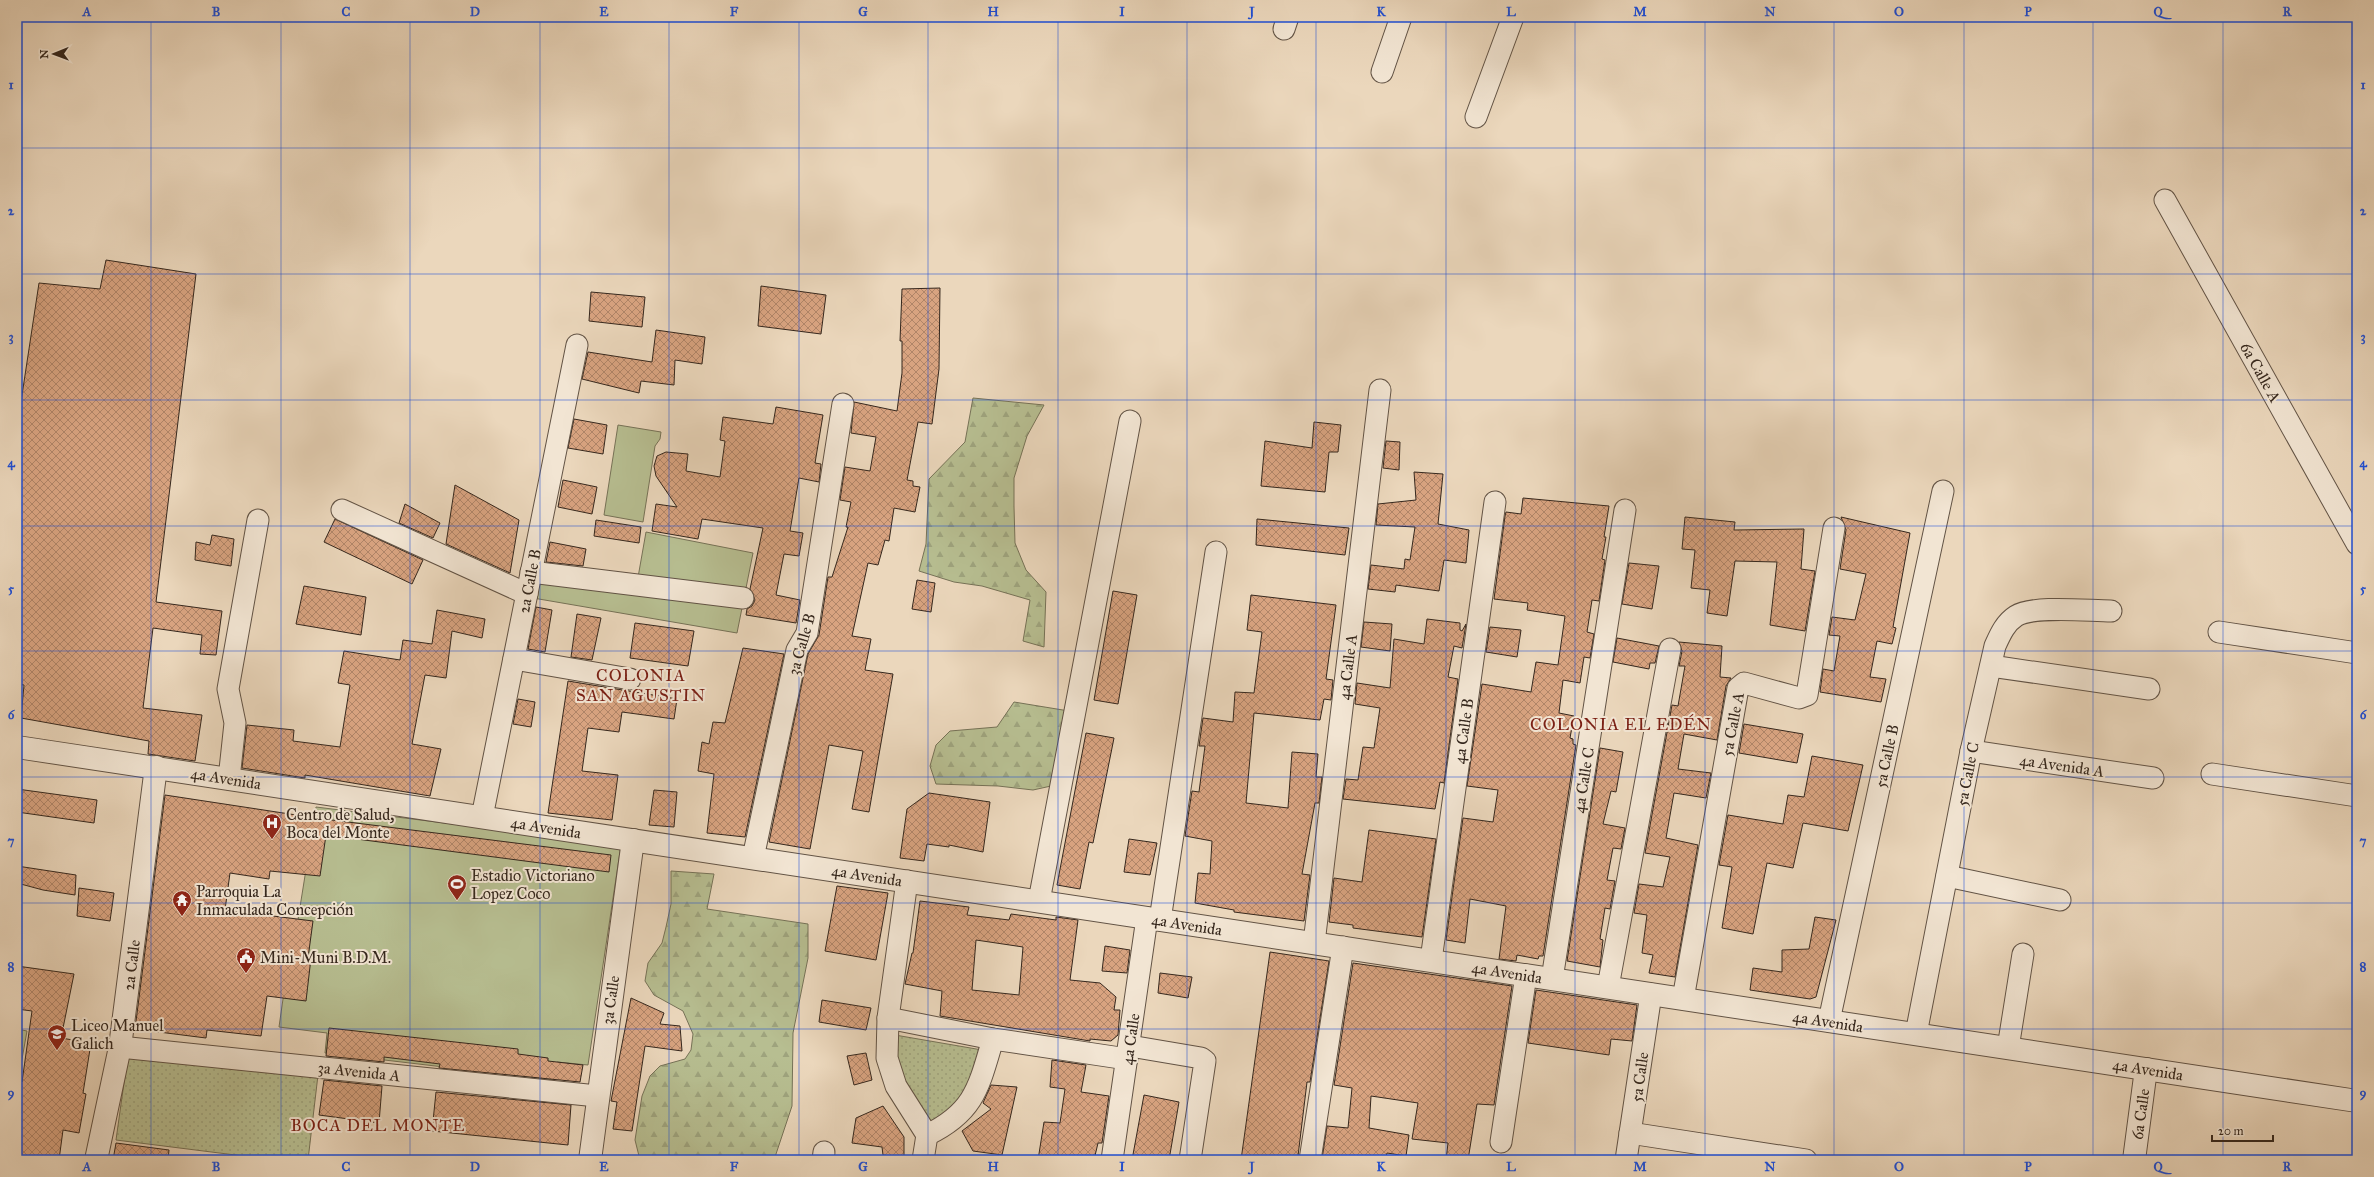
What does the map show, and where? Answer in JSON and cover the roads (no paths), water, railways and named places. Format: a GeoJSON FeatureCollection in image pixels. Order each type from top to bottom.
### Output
{"type":"FeatureCollection","features":[{"type":"Feature","properties":{"kind":"street"},"geometry":{"type":"LineString","coordinates":[[1382,72],[1401,17]]}},
{"type":"Feature","properties":{"kind":"street"},"geometry":{"type":"LineString","coordinates":[[1476,117],[1513,17]]}},
{"type":"Feature","properties":{"kind":"street","name":"6a Calle A"},"geometry":{"type":"LineString","coordinates":[[2165,200],[2357,544]]}},
{"type":"Feature","properties":{"kind":"street","name":"2a Calle B"},"geometry":{"type":"LineString","coordinates":[[482,817],[576,345]]}},
{"type":"Feature","properties":{"kind":"street","name":"4a Calle A"},"geometry":{"type":"LineString","coordinates":[[1314,943],[1380,390]]}},
{"type":"Feature","properties":{"kind":"street","name":"3a Calle B"},"geometry":{"type":"LineString","coordinates":[[753,858],[797,650],[807,633],[843,404]]}},
{"type":"Feature","properties":{"kind":"street"},"geometry":{"type":"LineString","coordinates":[[1039,901],[1130,421]]}},
{"type":"Feature","properties":{"kind":"street","name":"5a Calle B"},"geometry":{"type":"LineString","coordinates":[[1829,1021],[1943,491]]}},
{"type":"Feature","properties":{"kind":"street","name":"4a Calle B"},"geometry":{"type":"LineString","coordinates":[[1431,960],[1495,502]]}},
{"type":"Feature","properties":{"kind":"street"},"geometry":{"type":"LineString","coordinates":[[342,510],[527,594]]}},
{"type":"Feature","properties":{"kind":"street","name":"4a Calle C"},"geometry":{"type":"LineString","coordinates":[[1552,979],[1626,510]]}},
{"type":"Feature","properties":{"kind":"street"},"geometry":{"type":"LineString","coordinates":[[228,778],[235,722],[228,689],[258,520]]}},
{"type":"Feature","properties":{"kind":"street","name":"5a Calle A"},"geometry":{"type":"LineString","coordinates":[[1683,999],[1738,688],[1744,683],[1799,698],[1806,696],[1834,528]]}},
{"type":"Feature","properties":{"kind":"street","name":"4a Calle"},"geometry":{"type":"LineString","coordinates":[[1112,1160],[1129,1052],[1154,919],[1216,552]]}},
{"type":"Feature","properties":{"kind":"street"},"geometry":{"type":"LineString","coordinates":[[531,572],[743,598]]}},
{"type":"Feature","properties":{"kind":"street","name":"5a Calle C"},"geometry":{"type":"LineString","coordinates":[[1916,1034],[1971,751],[1995,646],[2006,626],[2024,612],[2032,610],[2111,611]]}},
{"type":"Feature","properties":{"kind":"street"},"geometry":{"type":"LineString","coordinates":[[2219,632],[2357,653]]}},
{"type":"Feature","properties":{"kind":"street"},"geometry":{"type":"LineString","coordinates":[[1608,987],[1670,649]]}},
{"type":"Feature","properties":{"kind":"street"},"geometry":{"type":"LineString","coordinates":[[514,659],[630,679]]}},
{"type":"Feature","properties":{"kind":"street"},"geometry":{"type":"LineString","coordinates":[[1991,666],[2149,689]]}},
{"type":"Feature","properties":{"kind":"street","name":"4a Avenida"},"geometry":{"type":"LineString","coordinates":[[17,747],[2357,1101]]}},
{"type":"Feature","properties":{"kind":"street","name":"4a Avenida A"},"geometry":{"type":"LineString","coordinates":[[1971,751],[2154,778]]}},
{"type":"Feature","properties":{"kind":"street","name":"2a Calle"},"geometry":{"type":"LineString","coordinates":[[96,1160],[120,1047],[156,767]]}},
{"type":"Feature","properties":{"kind":"street"},"geometry":{"type":"LineString","coordinates":[[2212,774],[2357,796]]}},
{"type":"Feature","properties":{"kind":"street","name":"3a Calle"},"geometry":{"type":"LineString","coordinates":[[590,1160],[597,1096],[633,840]]}},
{"type":"Feature","properties":{"kind":"street"},"geometry":{"type":"LineString","coordinates":[[1947,876],[2060,900]]}},
{"type":"Feature","properties":{"kind":"street"},"geometry":{"type":"LineString","coordinates":[[907,881],[888,1018],[887,1058],[891,1073],[903,1099],[927,1135],[923,1160]]}},
{"type":"Feature","properties":{"kind":"street"},"geometry":{"type":"LineString","coordinates":[[1310,1160],[1343,947]]}},
{"type":"Feature","properties":{"kind":"street"},"geometry":{"type":"LineString","coordinates":[[2008,1048],[2023,954]]}},
{"type":"Feature","properties":{"kind":"street"},"geometry":{"type":"LineString","coordinates":[[1501,1142],[1526,975]]}},
{"type":"Feature","properties":{"kind":"street","name":"5a Calle"},"geometry":{"type":"LineString","coordinates":[[1626,1160],[1651,994]]}},
{"type":"Feature","properties":{"kind":"street"},"geometry":{"type":"LineString","coordinates":[[888,1018],[993,1039],[1201,1058],[1205,1061],[1190,1160]]}},
{"type":"Feature","properties":{"kind":"street"},"geometry":{"type":"LineString","coordinates":[[927,1135],[950,1123],[974,1096],[993,1039]]}},
{"type":"Feature","properties":{"kind":"street","name":"3a Avenida A"},"geometry":{"type":"LineString","coordinates":[[120,1047],[597,1096]]}},
{"type":"Feature","properties":{"kind":"street","name":"6a Calle"},"geometry":{"type":"LineString","coordinates":[[2134,1160],[2146,1069]]}},
{"type":"Feature","properties":{"kind":"street"},"geometry":{"type":"LineString","coordinates":[[1630,1133],[1806,1160]]}},
{"type":"Feature","properties":{"kind":"place","name":"Centro de Salud, Boca del Monte"},"geometry":{"type":"Point","coordinates":[272,840]}},
{"type":"Feature","properties":{"kind":"place","name":"Estadio Victoriano Lopez Coco"},"geometry":{"type":"Point","coordinates":[457,901]}},
{"type":"Feature","properties":{"kind":"place","name":"Parroquia La Inmaculada Concepción"},"geometry":{"type":"Point","coordinates":[182,917]}},
{"type":"Feature","properties":{"kind":"place","name":"Mini-Muni B.D.M."},"geometry":{"type":"Point","coordinates":[246,974]}},
{"type":"Feature","properties":{"kind":"place","name":"Liceo Manuel Galich"},"geometry":{"type":"Point","coordinates":[57,1051]}},
{"type":"Feature","properties":{"kind":"district","name":"COLONIA SAN AGUSTIN"},"geometry":{"type":"Point","coordinates":[641,685]}},
{"type":"Feature","properties":{"kind":"district","name":"COLONIA EL EDÉN"},"geometry":{"type":"Point","coordinates":[1621,724]}},
{"type":"Feature","properties":{"kind":"district","name":"BOCA DEL MONTE"},"geometry":{"type":"Point","coordinates":[378,1125]}}]}
